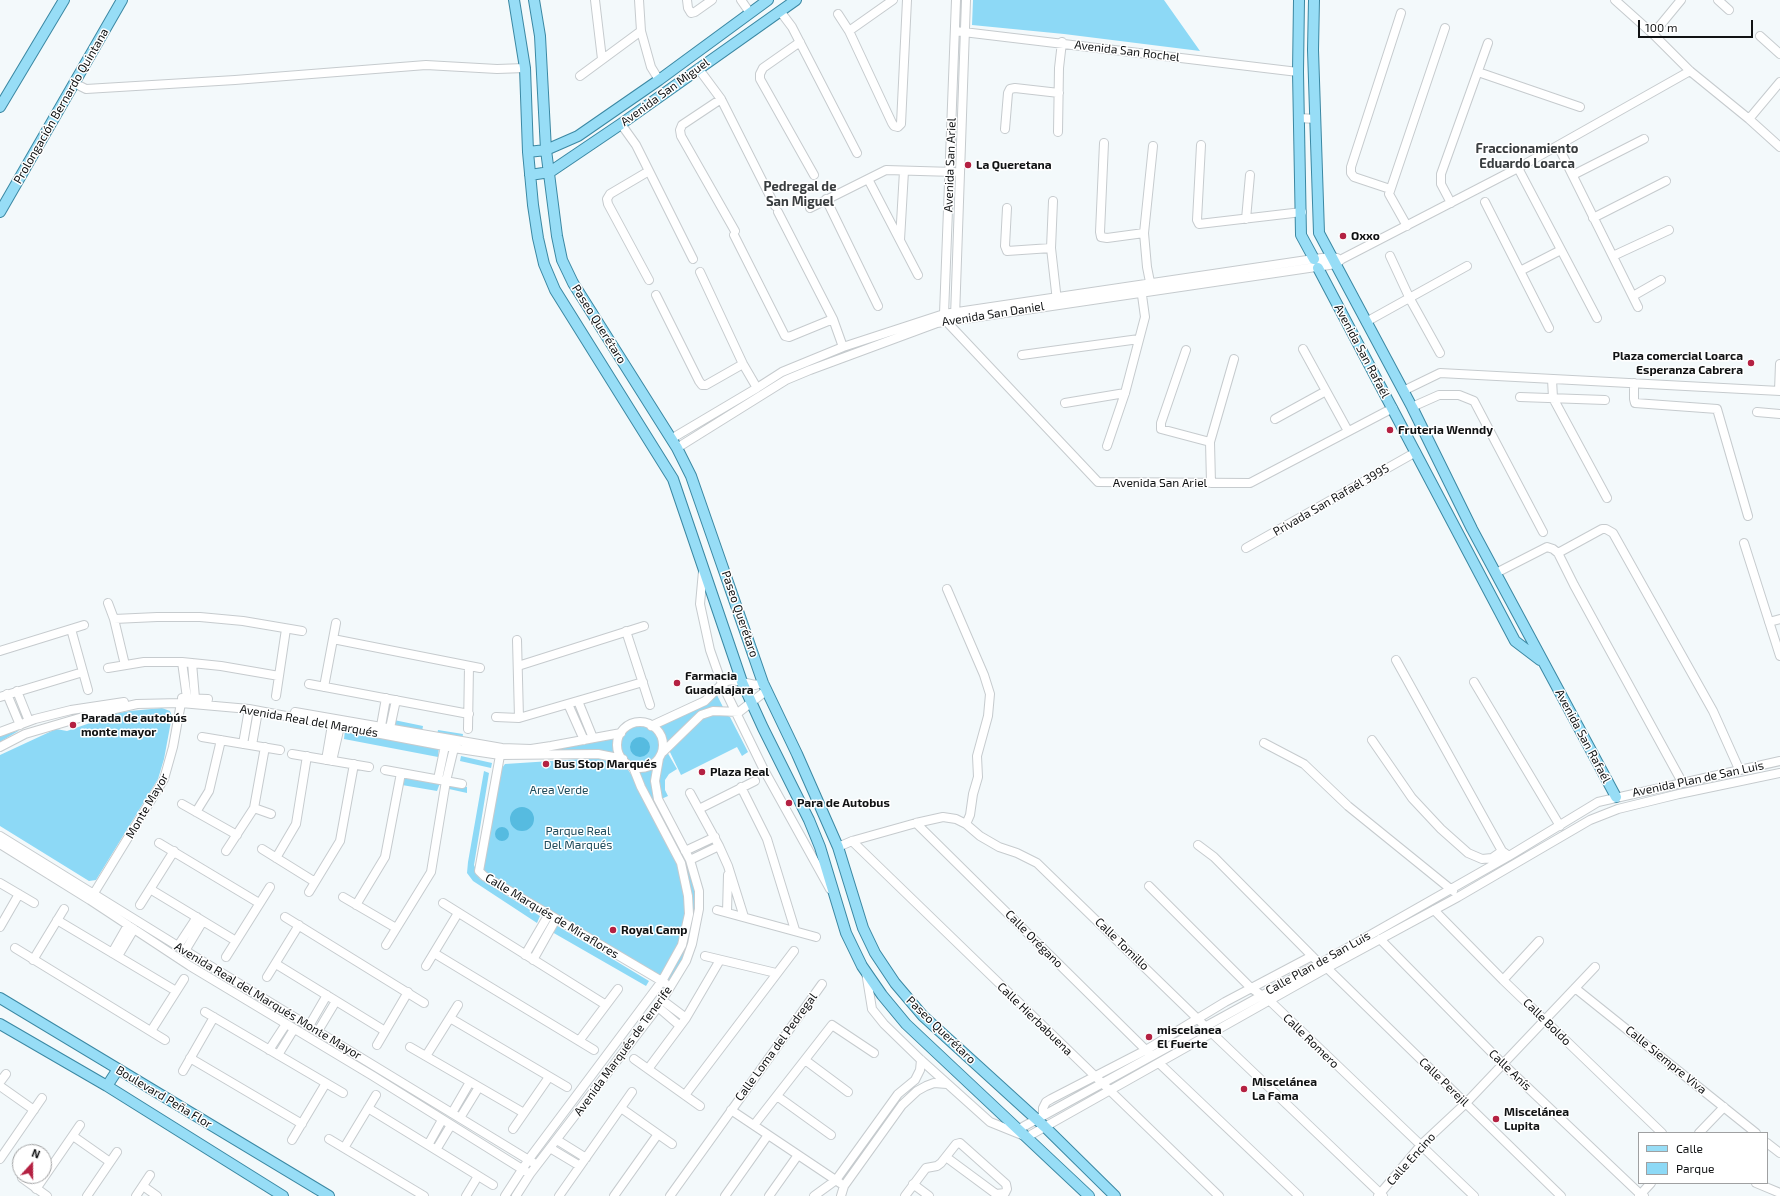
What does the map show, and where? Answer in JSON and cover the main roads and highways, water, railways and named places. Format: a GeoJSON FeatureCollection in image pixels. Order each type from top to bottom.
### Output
{"type":"FeatureCollection","features":[{"type":"Feature","properties":{"kind":"main road"},"geometry":{"type":"LineString","coordinates":[[0,107],[64,0]]}},
{"type":"Feature","properties":{"kind":"main road","name":"Prolongación Bernardo Quintana"},"geometry":{"type":"LineString","coordinates":[[0,212],[122,0]]}},
{"type":"Feature","properties":{"kind":"main road","name":"Paseo Querétaro"},"geometry":{"type":"LineString","coordinates":[[514,0],[525,68],[530,175],[538,238],[544,264],[555,290],[673,479],[704,566],[742,682],[809,820],[820,847],[846,933],[866,971],[882,995],[906,1024],[1089,1196]]}},
{"type":"Feature","properties":{"kind":"main road","name":"Paseo Querétaro"},"geometry":{"type":"LineString","coordinates":[[534,0],[540,36],[546,150],[550,172],[556,236],[562,260],[570,277],[677,448],[691,476],[765,687],[797,754],[838,847],[863,928],[875,953],[895,983],[923,1016],[1039,1117],[1044,1127],[1115,1196]]}},
{"type":"Feature","properties":{"kind":"main road","name":"Avenida San Miguel"},"geometry":{"type":"LineString","coordinates":[[528,152],[546,150],[578,136],[659,80],[768,0]]}},
{"type":"Feature","properties":{"kind":"main road","name":"Avenida San Miguel"},"geometry":{"type":"LineString","coordinates":[[530,175],[550,172],[622,124],[698,68],[795,0]]}},
{"type":"Feature","properties":{"kind":"main road","name":"Avenida San Rafaél"},"geometry":{"type":"LineString","coordinates":[[1299,0],[1298,72],[1302,235],[1515,641],[1545,664]]}},
{"type":"Feature","properties":{"kind":"main road","name":"Avenida San Rafaél"},"geometry":{"type":"LineString","coordinates":[[1314,0],[1313,50],[1319,233],[1336,260],[1366,322],[1412,407],[1472,529],[1616,797]]}},
{"type":"Feature","properties":{"kind":"main road","name":"Boulevard Peña Flor"},"geometry":{"type":"LineString","coordinates":[[0,998],[329,1196]]}},
{"type":"Feature","properties":{"kind":"main road","name":"Boulevard Peña Flor"},"geometry":{"type":"LineString","coordinates":[[0,1024],[107,1086],[283,1196]]}},
{"type":"Feature","properties":{"kind":"main road"},"geometry":{"type":"LineString","coordinates":[[107,1086],[118,1069]]}},
{"type":"Feature","properties":{"kind":"place","name":"La Queretana"},"geometry":{"type":"Point","coordinates":[968,165]}},
{"type":"Feature","properties":{"kind":"place","name":"Oxxo"},"geometry":{"type":"Point","coordinates":[1343,236]}},
{"type":"Feature","properties":{"kind":"place","name":"Plaza comercial Loarca Esperanza Cabrera"},"geometry":{"type":"Point","coordinates":[1751,363]}},
{"type":"Feature","properties":{"kind":"place","name":"Fruteria Wenndy"},"geometry":{"type":"Point","coordinates":[1390,430]}},
{"type":"Feature","properties":{"kind":"place","name":"Farmacia Guadalajara"},"geometry":{"type":"Point","coordinates":[677,683]}},
{"type":"Feature","properties":{"kind":"place","name":"Parada de autobús monte mayor"},"geometry":{"type":"Point","coordinates":[73,725]}},
{"type":"Feature","properties":{"kind":"place","name":"Bus Stop Marqués"},"geometry":{"type":"Point","coordinates":[546,764]}},
{"type":"Feature","properties":{"kind":"place","name":"Plaza Real"},"geometry":{"type":"Point","coordinates":[702,772]}},
{"type":"Feature","properties":{"kind":"place","name":"Para de Autobus"},"geometry":{"type":"Point","coordinates":[789,803]}},
{"type":"Feature","properties":{"kind":"place","name":"Royal Camp"},"geometry":{"type":"Point","coordinates":[613,930]}},
{"type":"Feature","properties":{"kind":"place","name":"miscelanea El Fuerte"},"geometry":{"type":"Point","coordinates":[1149,1037]}},
{"type":"Feature","properties":{"kind":"place","name":"Miscelánea La Fama"},"geometry":{"type":"Point","coordinates":[1244,1089]}},
{"type":"Feature","properties":{"kind":"place","name":"Miscelánea Lupita"},"geometry":{"type":"Point","coordinates":[1496,1119]}},
{"type":"Feature","properties":{"kind":"district","name":"Fraccionamiento Eduardo Loarca"},"geometry":{"type":"Point","coordinates":[1527,156]}},
{"type":"Feature","properties":{"kind":"district","name":"Pedregal de San Miguel"},"geometry":{"type":"Point","coordinates":[800,194]}},
{"type":"Feature","properties":{"kind":"park label","name":"Area Verde"},"geometry":{"type":"Point","coordinates":[559,790]}},
{"type":"Feature","properties":{"kind":"park label","name":"Parque Real Del Marqués"},"geometry":{"type":"Point","coordinates":[578,838]}}]}
